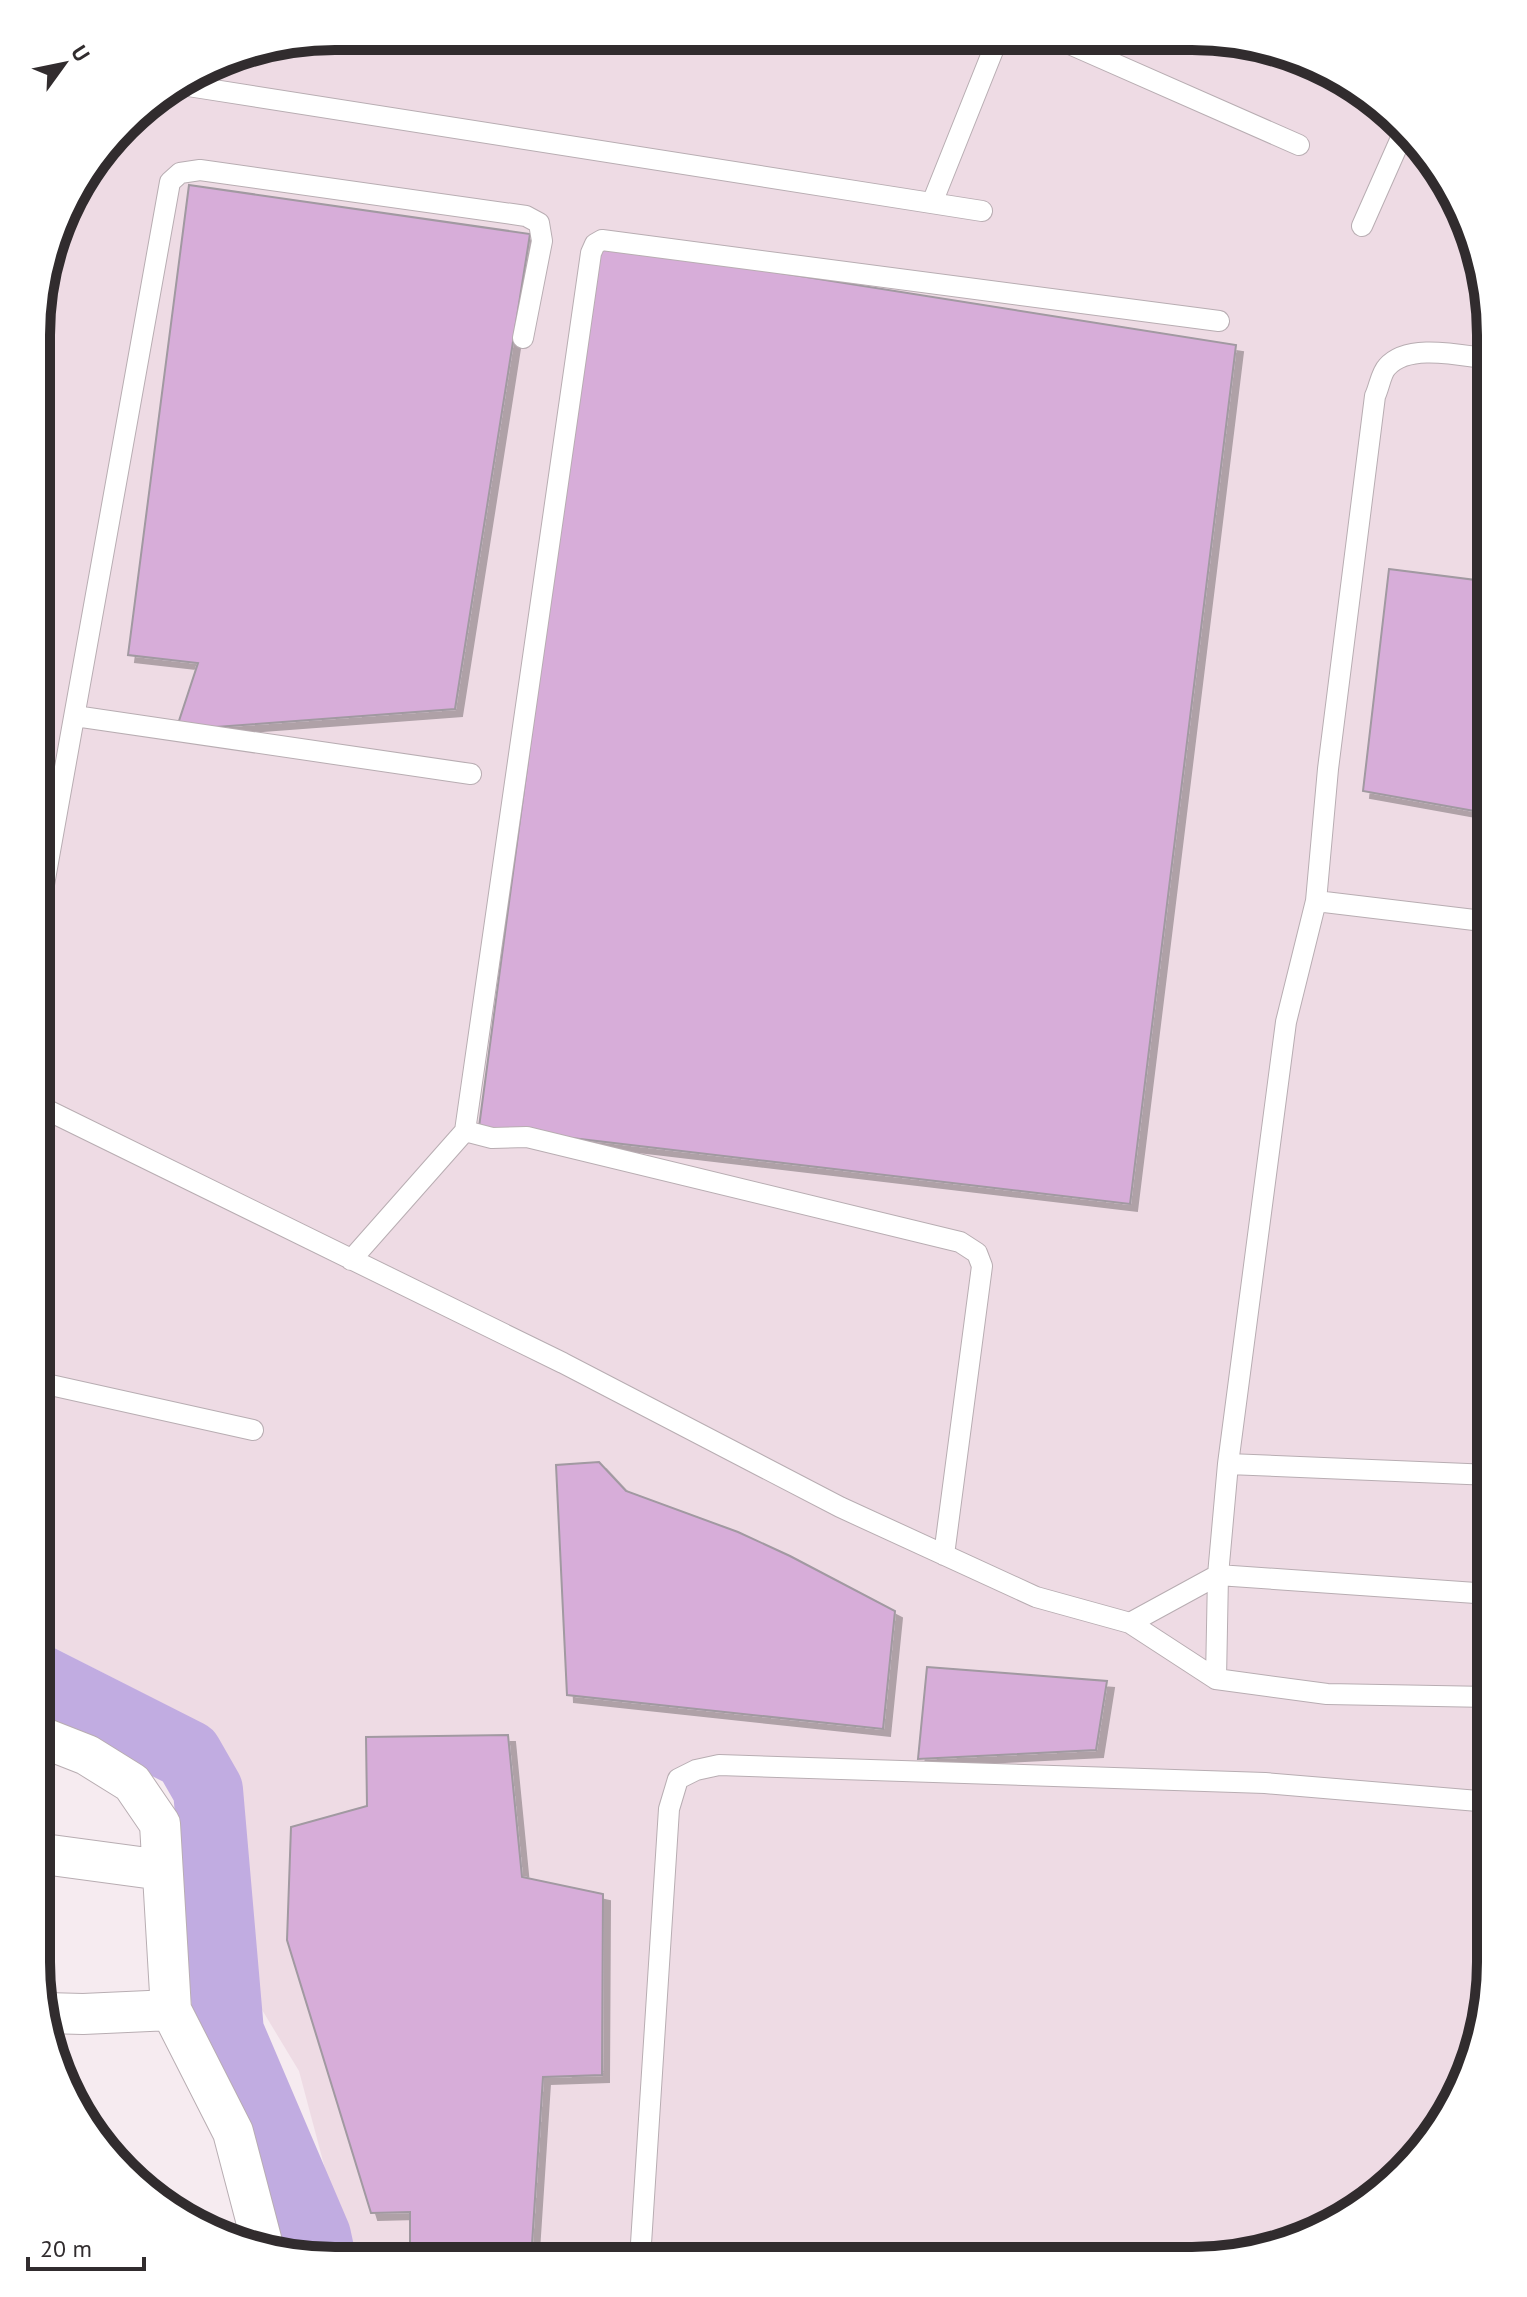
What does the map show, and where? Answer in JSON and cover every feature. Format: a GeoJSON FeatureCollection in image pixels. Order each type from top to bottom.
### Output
{"type":"FeatureCollection","features":[{"type":"Feature","properties":{"kind":"street"},"geometry":{"type":"LineString","coordinates":[[50,1740],[87,1755],[132,1783],[160,1824],[171,2010],[233,2132],[260,2237]]}},
{"type":"Feature","properties":{"kind":"street"},"geometry":{"type":"LineString","coordinates":[[50,1855],[162,1870]]}},
{"type":"Feature","properties":{"kind":"street"},"geometry":{"type":"LineString","coordinates":[[54,2013],[171,2010]]}},
{"type":"Feature","properties":{"kind":"lane"},"geometry":{"type":"LineString","coordinates":[[932,203],[993,50]]}},
{"type":"Feature","properties":{"kind":"lane"},"geometry":{"type":"LineString","coordinates":[[1084,50],[1299,145]]}},
{"type":"Feature","properties":{"kind":"lane"},"geometry":{"type":"LineString","coordinates":[[195,87],[982,211]]}},
{"type":"Feature","properties":{"kind":"lane"},"geometry":{"type":"LineString","coordinates":[[1362,226],[1400,141]]}},
{"type":"Feature","properties":{"kind":"lane"},"geometry":{"type":"LineString","coordinates":[[50,852],[170,182],[180,173],[200,170],[526,216],[539,223],[542,241],[523,338]]}},
{"type":"Feature","properties":{"kind":"lane"},"geometry":{"type":"LineString","coordinates":[[351,1260],[465,1131],[591,253],[595,244],[602,240],[1219,321]]}},
{"type":"Feature","properties":{"kind":"lane"},"geometry":{"type":"LineString","coordinates":[[1216,1679],[1218,1575],[1228,1464],[1286,1022],[1316,901],[1328,769],[1375,396],[1387,367],[1407,355],[1431,352],[1477,357]]}},
{"type":"Feature","properties":{"kind":"lane"},"geometry":{"type":"LineString","coordinates":[[75,716],[471,774]]}},
{"type":"Feature","properties":{"kind":"lane"},"geometry":{"type":"LineString","coordinates":[[1316,901],[1477,920]]}},
{"type":"Feature","properties":{"kind":"lane"},"geometry":{"type":"LineString","coordinates":[[50,1111],[563,1363],[840,1507],[1036,1597],[1130,1623],[1216,1679],[1327,1694],[1477,1697]]}},
{"type":"Feature","properties":{"kind":"lane"},"geometry":{"type":"LineString","coordinates":[[465,1131],[492,1138],[527,1137],[558,1144],[960,1242],[977,1253],[982,1266],[944,1555]]}},
{"type":"Feature","properties":{"kind":"lane"},"geometry":{"type":"LineString","coordinates":[[50,1385],[253,1430]]}},
{"type":"Feature","properties":{"kind":"lane"},"geometry":{"type":"LineString","coordinates":[[1228,1464],[1477,1474]]}},
{"type":"Feature","properties":{"kind":"lane"},"geometry":{"type":"LineString","coordinates":[[1130,1623],[1218,1575],[1477,1593]]}},
{"type":"Feature","properties":{"kind":"lane"},"geometry":{"type":"LineString","coordinates":[[641,2247],[669,1809],[678,1779],[696,1770],[719,1765],[1265,1783],[1477,1801]]}},
{"type":"Feature","properties":{"kind":"shaded area"},"geometry":{"type":"Polygon","coordinates":[[[1192,50],[1229,52],[1283,65],[1318,79],[1350,98],[1380,121],[1406,147],[1448,209],[1472,280],[1477,335],[1477,1962],[1475,1999],[1462,2053],[1448,2088],[1429,2120],[1406,2150],[1380,2176],[1334,2209],[1283,2232],[1229,2245],[346,2247],[299,2071],[244,1980],[239,1791],[185,1715],[50,1646],[50,335],[52,298],[65,244],[79,209],[98,177],[121,147],[147,121],[193,88],[244,65],[298,52],[1192,50]]]}},
{"type":"Feature","properties":{"kind":"building"},"geometry":{"type":"Polygon","coordinates":[[[189,185],[530,234],[455,709],[176,730],[198,663],[128,655],[189,185]]]}},
{"type":"Feature","properties":{"kind":"building"},"geometry":{"type":"Polygon","coordinates":[[[597,244],[1236,345],[1130,1204],[479,1127],[597,244]]]}},
{"type":"Feature","properties":{"kind":"building"},"geometry":{"type":"Polygon","coordinates":[[[1389,569],[1477,580],[1477,811],[1363,791],[1389,569]]]}},
{"type":"Feature","properties":{"kind":"building"},"geometry":{"type":"Polygon","coordinates":[[[599,1462],[626,1491],[738,1532],[895,1611],[883,1729],[567,1695],[556,1465],[599,1462]]]}},
{"type":"Feature","properties":{"kind":"building"},"geometry":{"type":"Polygon","coordinates":[[[927,1667],[1107,1681],[1096,1750],[918,1759],[927,1667]]]}},
{"type":"Feature","properties":{"kind":"building"},"geometry":{"type":"Polygon","coordinates":[[[508,1735],[522,1877],[603,1894],[602,2075],[543,2077],[532,2247],[410,2247],[410,2212],[371,2213],[287,1940],[291,1827],[367,1806],[366,1737],[508,1735]]]}},
{"type":"Feature","properties":{"kind":"waterway"},"geometry":{"type":"LineString","coordinates":[[50,1685],[188,1755],[208,1790],[229,2032],[318,2246]]}}]}
